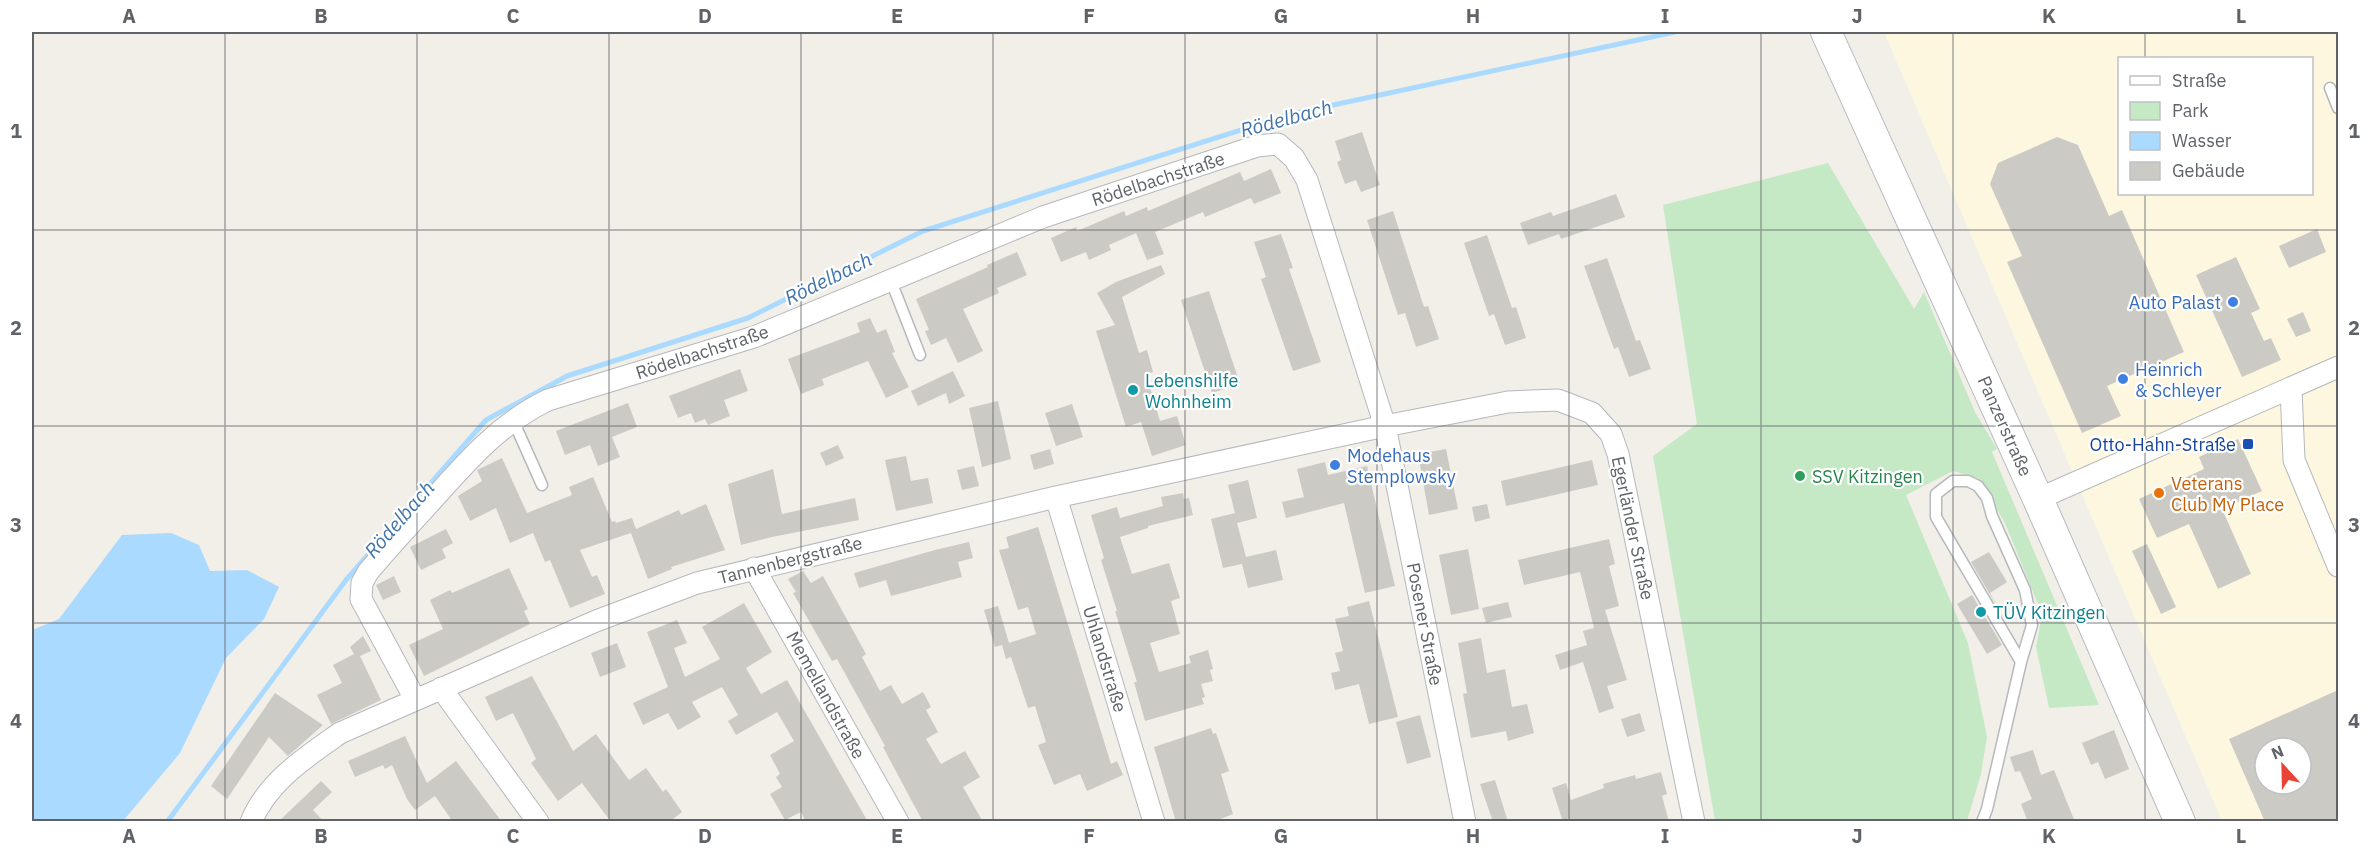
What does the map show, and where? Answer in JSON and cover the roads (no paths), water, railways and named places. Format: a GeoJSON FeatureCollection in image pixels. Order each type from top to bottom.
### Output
{"type":"FeatureCollection","features":[{"type":"Feature","properties":{"kind":"main road","name":"Panzerstraße"},"geometry":{"type":"LineString","coordinates":[[1826,32],[2038,499],[2180,822]]}},
{"type":"Feature","properties":{"kind":"street","name":"Rödelbachstraße"},"geometry":{"type":"LineString","coordinates":[[414,699],[365,608],[361,598],[362,583],[368,572],[470,459],[513,420],[548,400],[754,337],[1043,217],[1257,146],[1278,144],[1294,158],[1307,180],[1385,426]]}},
{"type":"Feature","properties":{"kind":"street"},"geometry":{"type":"LineString","coordinates":[[2038,499],[2338,367]]}},
{"type":"Feature","properties":{"kind":"street"},"geometry":{"type":"LineString","coordinates":[[2291,389],[2294,460],[2338,566]]}},
{"type":"Feature","properties":{"kind":"street","name":"Egerländer Straße"},"geometry":{"type":"LineString","coordinates":[[1385,426],[1508,402],[1558,400],[1592,413],[1611,434],[1624,479],[1694,822]]}},
{"type":"Feature","properties":{"kind":"street","name":"Tannenbergstraße"},"geometry":{"type":"LineString","coordinates":[[251,822],[272,786],[340,733],[596,621],[698,583],[1056,497],[1385,426]]}},
{"type":"Feature","properties":{"kind":"street","name":"Posener Straße"},"geometry":{"type":"LineString","coordinates":[[1385,426],[1465,822]]}},
{"type":"Feature","properties":{"kind":"street","name":"Uhlandstraße"},"geometry":{"type":"LineString","coordinates":[[1056,497],[1154,822]]}},
{"type":"Feature","properties":{"kind":"street","name":"Memellandstraße"},"geometry":{"type":"LineString","coordinates":[[754,568],[898,822]]}},
{"type":"Feature","properties":{"kind":"street"},"geometry":{"type":"LineString","coordinates":[[441,688],[538,822]]}},
{"type":"Feature","properties":{"kind":"lane"},"geometry":{"type":"LineString","coordinates":[[2330,88],[2338,108]]}},
{"type":"Feature","properties":{"kind":"lane"},"geometry":{"type":"LineString","coordinates":[[891,281],[920,355]]}},
{"type":"Feature","properties":{"kind":"lane"},"geometry":{"type":"LineString","coordinates":[[513,420],[542,485]]}},
{"type":"Feature","properties":{"kind":"lane"},"geometry":{"type":"LineString","coordinates":[[1982,822],[2032,626],[2025,590],[1992,516],[1987,498],[1978,486],[1968,481],[1953,481],[1936,494],[1936,517],[2021,662]]}},
{"type":"Feature","properties":{"kind":"water"},"geometry":{"type":"Polygon","coordinates":[[[171,533],[199,545],[210,571],[247,570],[279,587],[264,619],[226,658],[180,753],[123,821],[32,821],[32,630],[59,619],[122,535],[171,533]]]}},
{"type":"Feature","properties":{"kind":"waterway","name":"Rödelbach"},"geometry":{"type":"LineString","coordinates":[[167,822],[346,580],[486,420],[567,376],[748,318],[923,231],[1291,114],[1675,32]]}},
{"type":"Feature","properties":{"kind":"place","name":"Auto Palast"},"geometry":{"type":"Point","coordinates":[2233,302]}},
{"type":"Feature","properties":{"kind":"place","name":"Heinrich & Schleyer"},"geometry":{"type":"Point","coordinates":[2123,379]}},
{"type":"Feature","properties":{"kind":"place","name":"Lebenshilfe Wohnheim"},"geometry":{"type":"Point","coordinates":[1133,390]}},
{"type":"Feature","properties":{"kind":"place","name":"Otto-Hahn-Straße"},"geometry":{"type":"Point","coordinates":[2248,444]}},
{"type":"Feature","properties":{"kind":"place","name":"Modehaus Stemplowsky"},"geometry":{"type":"Point","coordinates":[1335,465]}},
{"type":"Feature","properties":{"kind":"place","name":"SSV Kitzingen"},"geometry":{"type":"Point","coordinates":[1800,476]}},
{"type":"Feature","properties":{"kind":"place","name":"Veterans Club My Place"},"geometry":{"type":"Point","coordinates":[2159,493]}},
{"type":"Feature","properties":{"kind":"place","name":"TÜV Kitzingen"},"geometry":{"type":"Point","coordinates":[1981,612]}}]}
